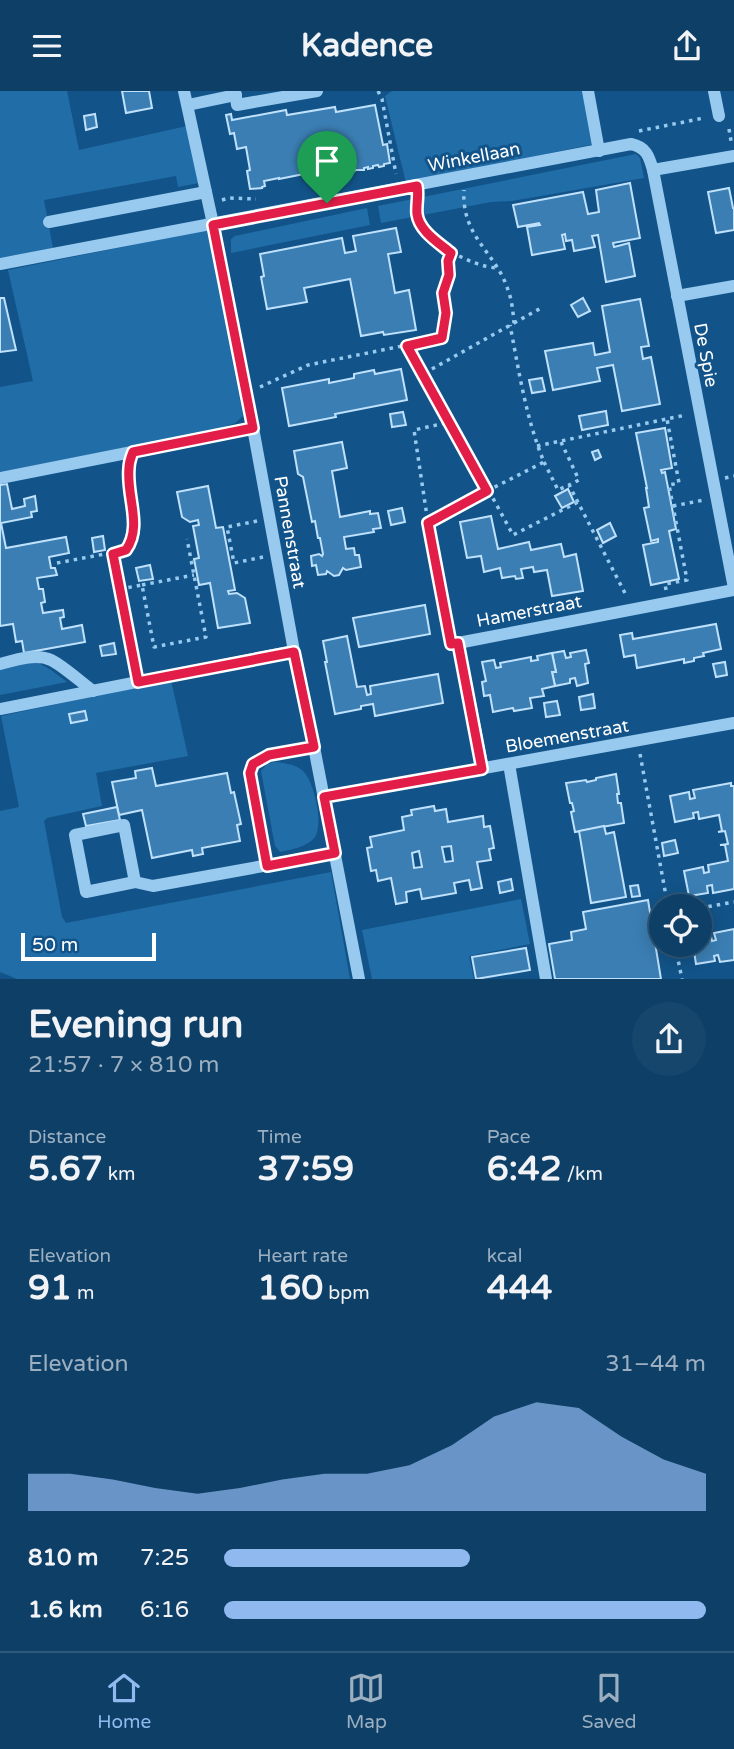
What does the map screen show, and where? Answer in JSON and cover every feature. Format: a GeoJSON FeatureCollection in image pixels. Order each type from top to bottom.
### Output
{"type":"FeatureCollection","features":[{"type":"Feature","properties":{"kind":"street","name":"Pannenstraat"},"geometry":{"type":"LineString","coordinates":[[184,91],[246,391],[294,652],[359,979]]}},
{"type":"Feature","properties":{"kind":"street"},"geometry":{"type":"LineString","coordinates":[[187,105],[235,93],[237,105],[317,91]]}},
{"type":"Feature","properties":{"kind":"street"},"geometry":{"type":"LineString","coordinates":[[589,91],[599,151]]}},
{"type":"Feature","properties":{"kind":"street"},"geometry":{"type":"LineString","coordinates":[[714,91],[719,116]]}},
{"type":"Feature","properties":{"kind":"street","name":"Winkellaan"},"geometry":{"type":"LineString","coordinates":[[0,264],[631,145],[645,150],[653,170]]}},
{"type":"Feature","properties":{"kind":"street"},"geometry":{"type":"LineString","coordinates":[[653,170],[734,156]]}},
{"type":"Feature","properties":{"kind":"street","name":"De Spie"},"geometry":{"type":"LineString","coordinates":[[653,170],[734,589]]}},
{"type":"Feature","properties":{"kind":"street"},"geometry":{"type":"LineString","coordinates":[[49,222],[206,192]]}},
{"type":"Feature","properties":{"kind":"street"},"geometry":{"type":"LineString","coordinates":[[677,296],[734,286]]}},
{"type":"Feature","properties":{"kind":"street"},"geometry":{"type":"LineString","coordinates":[[0,478],[253,428]]}},
{"type":"Feature","properties":{"kind":"street","name":"Hamerstraat"},"geometry":{"type":"LineString","coordinates":[[482,769],[458,643],[734,589]]}},
{"type":"Feature","properties":{"kind":"street"},"geometry":{"type":"LineString","coordinates":[[441,590],[451,644],[458,643]]}},
{"type":"Feature","properties":{"kind":"street"},"geometry":{"type":"LineString","coordinates":[[0,709],[294,652]]}},
{"type":"Feature","properties":{"kind":"street"},"geometry":{"type":"LineString","coordinates":[[0,664],[39,657],[50,660],[93,691]]}},
{"type":"Feature","properties":{"kind":"street","name":"Bloemenstraat"},"geometry":{"type":"LineString","coordinates":[[324,797],[734,723]]}},
{"type":"Feature","properties":{"kind":"street"},"geometry":{"type":"LineString","coordinates":[[267,866],[250,773],[253,764],[269,755],[314,747]]}},
{"type":"Feature","properties":{"kind":"street"},"geometry":{"type":"LineString","coordinates":[[509,764],[546,979]]}},
{"type":"Feature","properties":{"kind":"street"},"geometry":{"type":"LineString","coordinates":[[135,882],[124,825],[75,835],[86,892],[135,882],[153,885],[335,853]]}},
{"type":"Feature","properties":{"kind":"path"},"geometry":{"type":"LineString","coordinates":[[378,91],[382,99],[396,176]]}},
{"type":"Feature","properties":{"kind":"path"},"geometry":{"type":"LineString","coordinates":[[463,177],[466,218],[474,236],[508,289],[525,399],[537,446],[558,490],[579,480],[560,441]]}},
{"type":"Feature","properties":{"kind":"path"},"geometry":{"type":"LineString","coordinates":[[417,186],[419,222],[425,230],[451,253],[487,268],[496,268]]}},
{"type":"Feature","properties":{"kind":"path"},"geometry":{"type":"LineString","coordinates":[[246,391],[264,386],[308,365],[442,338],[446,313],[443,293],[449,275],[448,261],[451,253]]}},
{"type":"Feature","properties":{"kind":"path"},"geometry":{"type":"LineString","coordinates":[[423,374],[541,308]]}},
{"type":"Feature","properties":{"kind":"path"},"geometry":{"type":"LineString","coordinates":[[407,346],[513,535],[578,502]]}},
{"type":"Feature","properties":{"kind":"path"},"geometry":{"type":"LineString","coordinates":[[537,446],[699,412]]}},
{"type":"Feature","properties":{"kind":"path"},"geometry":{"type":"LineString","coordinates":[[667,419],[679,483],[670,485],[687,580],[665,584],[668,602]]}},
{"type":"Feature","properties":{"kind":"path"},"geometry":{"type":"LineString","coordinates":[[441,590],[414,430],[450,422]]}},
{"type":"Feature","properties":{"kind":"path"},"geometry":{"type":"LineString","coordinates":[[57,563],[126,550],[132,541],[134,525],[128,469],[133,452]]}},
{"type":"Feature","properties":{"kind":"path"},"geometry":{"type":"LineString","coordinates":[[428,523],[544,462]]}},
{"type":"Feature","properties":{"kind":"path"},"geometry":{"type":"LineString","coordinates":[[569,485],[633,608]]}},
{"type":"Feature","properties":{"kind":"path"},"geometry":{"type":"LineString","coordinates":[[673,506],[716,498]]}},
{"type":"Feature","properties":{"kind":"path"},"geometry":{"type":"LineString","coordinates":[[270,518],[227,527],[234,563],[276,555]]}},
{"type":"Feature","properties":{"kind":"path"},"geometry":{"type":"LineString","coordinates":[[142,585],[153,647],[206,637],[187,539]]}},
{"type":"Feature","properties":{"kind":"path"},"geometry":{"type":"LineString","coordinates":[[113,554],[138,682]]}},
{"type":"Feature","properties":{"kind":"path"},"geometry":{"type":"LineString","coordinates":[[120,589],[194,575]]}},
{"type":"Feature","properties":{"kind":"path"},"geometry":{"type":"LineString","coordinates":[[638,741],[666,894]]}},
{"type":"Feature","properties":{"kind":"path"},"geometry":{"type":"LineString","coordinates":[[712,906],[734,902]]}},
{"type":"Feature","properties":{"kind":"path"},"geometry":{"type":"LineString","coordinates":[[677,957],[682,979]]}},
{"type":"Feature","properties":{"kind":"shaded area"},"geometry":{"type":"Polygon","coordinates":[[[0,91],[67,91],[79,150],[187,126],[199,183],[178,187],[176,176],[44,200],[53,248],[0,258],[0,91]]]}},
{"type":"Feature","properties":{"kind":"shaded area"},"geometry":{"type":"Polygon","coordinates":[[[392,91],[583,91],[594,144],[406,183],[385,96],[392,91]]]}},
{"type":"Feature","properties":{"kind":"shaded area"},"geometry":{"type":"Polygon","coordinates":[[[636,154],[640,158],[644,178],[512,201],[491,202],[381,223],[378,206],[636,154]]]}},
{"type":"Feature","properties":{"kind":"shaded area"},"geometry":{"type":"Polygon","coordinates":[[[367,208],[370,225],[231,253],[231,239],[235,236],[367,208]]]}},
{"type":"Feature","properties":{"kind":"shaded area"},"geometry":{"type":"Polygon","coordinates":[[[207,230],[243,416],[235,423],[215,430],[0,472],[0,387],[33,381],[8,270],[207,230]]]}},
{"type":"Feature","properties":{"kind":"shaded area"},"geometry":{"type":"Polygon","coordinates":[[[35,661],[67,682],[0,695],[0,669],[35,661]]]}},
{"type":"Feature","properties":{"kind":"shaded area"},"geometry":{"type":"Polygon","coordinates":[[[171,680],[188,756],[96,773],[102,806],[47,818],[44,821],[62,917],[66,923],[331,872],[350,979],[17,979],[0,972],[0,811],[19,807],[1,716],[171,680]]]}},
{"type":"Feature","properties":{"kind":"shaded area"},"geometry":{"type":"Polygon","coordinates":[[[275,762],[302,770],[310,783],[318,813],[318,831],[315,837],[303,846],[280,852],[275,846],[261,771],[267,764],[275,762]]]}},
{"type":"Feature","properties":{"kind":"shaded area"},"geometry":{"type":"Polygon","coordinates":[[[521,899],[530,944],[469,956],[474,979],[372,979],[362,930],[521,899]]]}},
{"type":"Feature","properties":{"kind":"building"},"geometry":{"type":"Polygon","coordinates":[[[122,91],[149,91],[152,108],[126,113],[122,91]]]}},
{"type":"Feature","properties":{"kind":"building"},"geometry":{"type":"Polygon","coordinates":[[[375,105],[383,145],[387,144],[390,163],[364,170],[348,172],[344,166],[279,178],[264,181],[265,186],[262,188],[250,189],[246,147],[237,149],[226,115],[231,114],[232,120],[286,110],[287,115],[335,107],[336,112],[375,105]]]}},
{"type":"Feature","properties":{"kind":"building"},"geometry":{"type":"Polygon","coordinates":[[[95,114],[97,127],[86,130],[84,116],[95,114]]]}},
{"type":"Feature","properties":{"kind":"building"},"geometry":{"type":"Polygon","coordinates":[[[630,183],[640,238],[613,243],[614,247],[629,243],[635,276],[606,282],[598,235],[592,236],[595,247],[574,251],[572,240],[566,241],[565,234],[562,235],[565,249],[532,255],[527,227],[540,225],[518,227],[513,205],[583,192],[588,214],[599,212],[596,190],[630,183]]]}},
{"type":"Feature","properties":{"kind":"building"},"geometry":{"type":"Polygon","coordinates":[[[729,188],[734,208],[734,230],[716,233],[708,192],[729,188]]]}},
{"type":"Feature","properties":{"kind":"building"},"geometry":{"type":"Polygon","coordinates":[[[396,228],[401,252],[388,254],[395,293],[409,290],[416,330],[361,336],[350,279],[304,288],[307,302],[267,309],[260,254],[342,238],[345,253],[356,251],[353,236],[396,228]]]}},
{"type":"Feature","properties":{"kind":"building"},"geometry":{"type":"Polygon","coordinates":[[[0,298],[4,298],[16,350],[0,352],[0,298]]]}},
{"type":"Feature","properties":{"kind":"building"},"geometry":{"type":"Polygon","coordinates":[[[583,298],[590,311],[578,317],[571,305],[583,298]]]}},
{"type":"Feature","properties":{"kind":"building"},"geometry":{"type":"Polygon","coordinates":[[[640,299],[649,346],[641,347],[643,359],[651,357],[660,404],[622,411],[613,365],[597,368],[600,381],[553,390],[545,351],[593,343],[595,355],[610,352],[602,306],[640,299]]]}},
{"type":"Feature","properties":{"kind":"building"},"geometry":{"type":"Polygon","coordinates":[[[401,369],[407,400],[289,426],[282,388],[329,379],[329,383],[354,378],[354,374],[374,370],[375,374],[401,369]]]}},
{"type":"Feature","properties":{"kind":"building"},"geometry":{"type":"Polygon","coordinates":[[[542,378],[545,391],[532,393],[529,380],[542,378]]]}},
{"type":"Feature","properties":{"kind":"building"},"geometry":{"type":"Polygon","coordinates":[[[606,411],[608,425],[582,430],[579,416],[606,411]]]}},
{"type":"Feature","properties":{"kind":"building"},"geometry":{"type":"Polygon","coordinates":[[[403,412],[406,425],[392,427],[390,414],[403,412]]]}},
{"type":"Feature","properties":{"kind":"building"},"geometry":{"type":"Polygon","coordinates":[[[665,428],[672,468],[661,470],[662,473],[665,472],[676,529],[669,531],[679,579],[651,585],[643,545],[658,542],[658,539],[651,541],[644,508],[649,507],[647,488],[636,433],[665,428]]]}},
{"type":"Feature","properties":{"kind":"building"},"geometry":{"type":"Polygon","coordinates":[[[342,442],[347,468],[332,471],[340,517],[370,511],[370,514],[378,513],[381,528],[373,529],[374,532],[344,537],[346,549],[354,548],[355,555],[359,555],[361,567],[346,570],[343,568],[339,575],[334,576],[327,571],[326,574],[318,575],[316,565],[312,566],[311,556],[323,554],[320,538],[315,521],[312,522],[303,477],[298,474],[294,451],[342,442]]]}},
{"type":"Feature","properties":{"kind":"building"},"geometry":{"type":"Polygon","coordinates":[[[598,450],[601,457],[595,460],[592,452],[598,450]]]}},
{"type":"Feature","properties":{"kind":"building"},"geometry":{"type":"Polygon","coordinates":[[[7,484],[12,509],[25,506],[24,499],[35,496],[37,511],[31,512],[32,517],[1,523],[6,548],[66,537],[69,553],[49,557],[51,568],[55,568],[57,575],[37,578],[39,589],[43,589],[45,602],[41,603],[43,613],[63,610],[64,617],[60,618],[62,629],[82,625],[85,642],[24,653],[22,641],[16,642],[13,624],[0,626],[0,485],[7,484]]]}},
{"type":"Feature","properties":{"kind":"building"},"geometry":{"type":"Polygon","coordinates":[[[208,486],[216,528],[223,527],[235,590],[228,591],[229,594],[237,593],[245,598],[250,623],[218,628],[210,583],[199,585],[194,559],[199,558],[193,526],[199,525],[198,520],[190,522],[182,517],[177,492],[208,486]]]}},
{"type":"Feature","properties":{"kind":"building"},"geometry":{"type":"Polygon","coordinates":[[[568,489],[574,502],[562,508],[555,496],[568,489]]]}},
{"type":"Feature","properties":{"kind":"building"},"geometry":{"type":"Polygon","coordinates":[[[402,508],[405,522],[391,525],[388,511],[402,508]]]}},
{"type":"Feature","properties":{"kind":"building"},"geometry":{"type":"Polygon","coordinates":[[[491,516],[498,549],[529,542],[531,550],[561,544],[564,557],[576,554],[583,591],[552,596],[547,570],[534,572],[533,567],[521,569],[523,578],[516,579],[515,576],[502,578],[500,568],[484,572],[481,556],[467,558],[460,522],[491,516]]]}},
{"type":"Feature","properties":{"kind":"building"},"geometry":{"type":"Polygon","coordinates":[[[610,523],[616,536],[603,543],[597,530],[610,523]]]}},
{"type":"Feature","properties":{"kind":"building"},"geometry":{"type":"Polygon","coordinates":[[[103,536],[105,550],[94,552],[92,538],[103,536]]]}},
{"type":"Feature","properties":{"kind":"building"},"geometry":{"type":"Polygon","coordinates":[[[150,565],[153,579],[139,581],[136,568],[150,565]]]}},
{"type":"Feature","properties":{"kind":"building"},"geometry":{"type":"Polygon","coordinates":[[[425,605],[430,634],[359,647],[353,618],[425,605]]]}},
{"type":"Feature","properties":{"kind":"building"},"geometry":{"type":"Polygon","coordinates":[[[716,624],[721,649],[703,653],[704,656],[694,658],[694,661],[684,663],[684,659],[637,668],[635,655],[624,657],[620,635],[632,633],[633,639],[716,624]]]}},
{"type":"Feature","properties":{"kind":"building"},"geometry":{"type":"Polygon","coordinates":[[[347,636],[357,687],[365,686],[367,695],[371,694],[370,686],[438,674],[443,703],[375,716],[373,704],[335,714],[323,641],[347,636]]]}},
{"type":"Feature","properties":{"kind":"building"},"geometry":{"type":"Polygon","coordinates":[[[114,643],[116,654],[102,656],[100,646],[114,643]]]}},
{"type":"Feature","properties":{"kind":"building"},"geometry":{"type":"Polygon","coordinates":[[[586,650],[589,663],[585,664],[588,683],[577,686],[575,678],[570,679],[570,683],[555,686],[552,672],[556,672],[552,653],[564,651],[566,658],[571,657],[570,653],[586,650]]]}},
{"type":"Feature","properties":{"kind":"building"},"geometry":{"type":"Polygon","coordinates":[[[552,653],[556,672],[552,672],[555,686],[542,689],[544,696],[530,698],[532,708],[493,712],[490,695],[484,696],[482,682],[486,681],[482,662],[494,660],[496,668],[501,667],[500,663],[531,657],[531,661],[538,660],[537,656],[552,653]]]}},
{"type":"Feature","properties":{"kind":"building"},"geometry":{"type":"Polygon","coordinates":[[[725,662],[727,675],[716,677],[713,664],[725,662]]]}},
{"type":"Feature","properties":{"kind":"building"},"geometry":{"type":"Polygon","coordinates":[[[593,694],[595,708],[581,710],[579,697],[593,694]]]}},
{"type":"Feature","properties":{"kind":"building"},"geometry":{"type":"Polygon","coordinates":[[[557,701],[560,715],[546,717],[544,703],[557,701]]]}},
{"type":"Feature","properties":{"kind":"building"},"geometry":{"type":"Polygon","coordinates":[[[85,711],[87,720],[71,723],[69,714],[85,711]]]}},
{"type":"Feature","properties":{"kind":"building"},"geometry":{"type":"Polygon","coordinates":[[[152,768],[156,786],[227,773],[241,824],[237,825],[240,841],[202,848],[203,854],[193,856],[192,850],[152,858],[142,810],[119,815],[112,782],[136,778],[135,771],[152,768]]]}},
{"type":"Feature","properties":{"kind":"building"},"geometry":{"type":"Polygon","coordinates":[[[616,774],[618,803],[621,803],[624,823],[575,832],[571,812],[574,811],[566,783],[587,782],[616,774]]]}},
{"type":"Feature","properties":{"kind":"building"},"geometry":{"type":"Polygon","coordinates":[[[731,783],[731,786],[734,786],[734,889],[713,893],[712,885],[707,886],[708,893],[689,894],[684,871],[703,867],[704,873],[709,872],[708,865],[728,861],[725,845],[720,845],[728,844],[725,831],[718,832],[722,831],[719,815],[699,819],[698,812],[693,813],[694,818],[675,822],[670,796],[689,792],[690,799],[695,798],[693,790],[731,783]]]}},
{"type":"Feature","properties":{"kind":"building"},"geometry":{"type":"Polygon","coordinates":[[[434,806],[435,811],[446,809],[448,822],[483,816],[484,827],[490,826],[494,848],[489,849],[491,860],[477,862],[482,888],[471,890],[469,880],[454,883],[456,893],[422,899],[420,889],[406,892],[407,902],[396,904],[391,878],[378,881],[376,870],[371,871],[367,848],[372,847],[370,837],[404,830],[402,817],[412,815],[411,810],[434,806]],[[451,846],[442,847],[445,862],[453,861],[451,846]],[[419,851],[412,853],[414,868],[422,867],[419,851]]]}},
{"type":"Feature","properties":{"kind":"building"},"geometry":{"type":"Polygon","coordinates":[[[117,807],[120,820],[86,826],[83,814],[117,807]]]}},
{"type":"Feature","properties":{"kind":"building"},"geometry":{"type":"Polygon","coordinates":[[[604,826],[606,834],[614,832],[626,897],[591,903],[579,831],[604,826]]]}},
{"type":"Feature","properties":{"kind":"building"},"geometry":{"type":"Polygon","coordinates":[[[675,840],[678,853],[664,856],[662,843],[675,840]]]}},
{"type":"Feature","properties":{"kind":"building"},"geometry":{"type":"Polygon","coordinates":[[[511,879],[513,890],[500,893],[498,882],[511,879]]]}},
{"type":"Feature","properties":{"kind":"building"},"geometry":{"type":"Polygon","coordinates":[[[638,885],[640,896],[632,897],[630,886],[638,885]]]}},
{"type":"Feature","properties":{"kind":"building"},"geometry":{"type":"Polygon","coordinates":[[[648,900],[649,957],[657,957],[661,979],[555,979],[549,944],[572,940],[571,932],[586,929],[583,912],[648,900]]]}},
{"type":"Feature","properties":{"kind":"building"},"geometry":{"type":"Polygon","coordinates":[[[734,929],[734,960],[720,962],[718,955],[714,956],[715,961],[696,964],[695,957],[712,957],[712,941],[716,940],[714,933],[734,929]]]}},
{"type":"Feature","properties":{"kind":"building"},"geometry":{"type":"Polygon","coordinates":[[[526,948],[530,970],[476,979],[472,957],[526,948]]]}},
{"type":"Feature","properties":{"kind":"route"},"geometry":{"type":"LineString","coordinates":[[417,186],[419,222],[451,253],[448,261],[449,275],[443,293],[446,313],[442,338],[407,346],[487,491],[428,523],[451,644],[458,643],[482,769],[324,797],[335,853],[267,866],[250,773],[253,764],[269,755],[314,747],[294,652],[138,682],[113,554],[126,550],[132,541],[134,525],[128,469],[133,452],[253,428],[213,225],[327,203],[417,186]]}}]}
